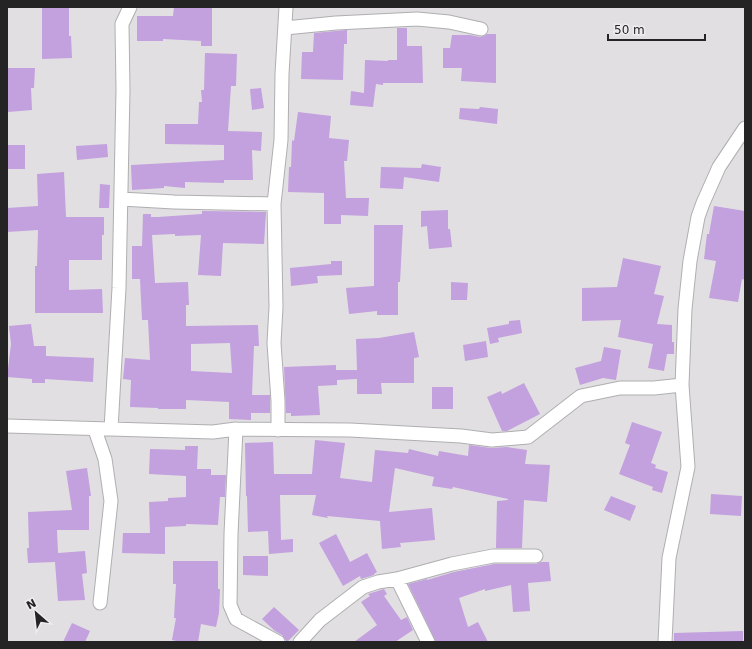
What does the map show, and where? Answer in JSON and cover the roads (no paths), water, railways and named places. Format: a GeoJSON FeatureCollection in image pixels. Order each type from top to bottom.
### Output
{"type":"FeatureCollection","features":[{"type":"Feature","properties":{"kind":"street"},"geometry":{"type":"LineString","coordinates":[[111,429],[120,288],[123,90],[122,24],[130,7]]}},
{"type":"Feature","properties":{"kind":"street"},"geometry":{"type":"LineString","coordinates":[[278,430],[278,401],[274,343],[276,307],[274,204],[281,140],[282,74],[286,7]]}},
{"type":"Feature","properties":{"kind":"street"},"geometry":{"type":"LineString","coordinates":[[285,28],[336,23],[417,20],[449,22],[481,28]]}},
{"type":"Feature","properties":{"kind":"street"},"geometry":{"type":"LineString","coordinates":[[665,642],[669,558],[688,467],[682,386],[685,309],[690,261],[698,217],[710,187],[719,167],[745,128]]}},
{"type":"Feature","properties":{"kind":"street"},"geometry":{"type":"LineString","coordinates":[[121,199],[174,202],[274,204]]}},
{"type":"Feature","properties":{"kind":"street"},"geometry":{"type":"LineString","coordinates":[[7,426],[95,430],[111,429],[213,432],[236,429],[350,430],[461,436],[492,440],[528,437],[582,396],[620,388],[682,386]]}},
{"type":"Feature","properties":{"kind":"street"},"geometry":{"type":"LineString","coordinates":[[236,429],[231,534],[230,605],[236,619],[278,642]]}},
{"type":"Feature","properties":{"kind":"street"},"geometry":{"type":"LineString","coordinates":[[95,430],[105,459],[111,501],[100,603]]}},
{"type":"Feature","properties":{"kind":"street"},"geometry":{"type":"LineString","coordinates":[[300,642],[320,620],[363,587],[452,564],[493,556],[536,556]]}},
{"type":"Feature","properties":{"kind":"street"},"geometry":{"type":"LineString","coordinates":[[397,579],[428,642]]}}]}
